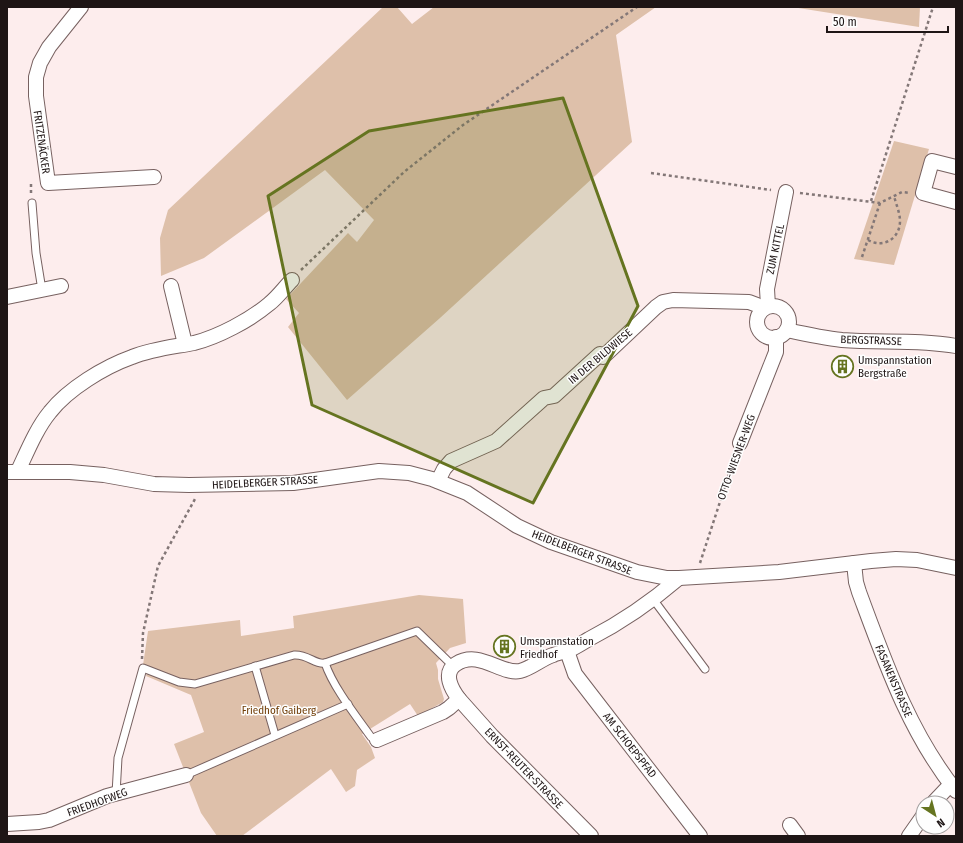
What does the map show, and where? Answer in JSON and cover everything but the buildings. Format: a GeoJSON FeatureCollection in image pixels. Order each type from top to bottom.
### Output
{"type":"FeatureCollection","features":[{"type":"Feature","properties":{"kind":"street","name":"FRITZENÄCKER"},"geometry":{"type":"LineString","coordinates":[[81,7],[49,47],[40,63],[36,77],[36,96],[48,183],[154,178]]}},
{"type":"Feature","properties":{"kind":"street"},"geometry":{"type":"LineString","coordinates":[[956,167],[932,161],[923,193],[956,202]]}},
{"type":"Feature","properties":{"kind":"street","name":"ZUM KITTEL"},"geometry":{"type":"LineString","coordinates":[[765,308],[767,289],[786,192]]}},
{"type":"Feature","properties":{"kind":"street"},"geometry":{"type":"LineString","coordinates":[[12,471],[46,417],[54,407],[77,387],[101,372],[132,357],[208,338],[250,318],[274,300],[292,280]]}},
{"type":"Feature","properties":{"kind":"street"},"geometry":{"type":"LineString","coordinates":[[7,297],[61,286]]}},
{"type":"Feature","properties":{"kind":"street"},"geometry":{"type":"LineString","coordinates":[[171,286],[185,344]]}},
{"type":"Feature","properties":{"kind":"street","name":"IN DER BILDWIESE"},"geometry":{"type":"LineString","coordinates":[[438,481],[444,469],[451,461],[496,441],[544,398],[554,396],[600,354],[603,357],[663,302],[673,300],[749,302],[765,308]]}},
{"type":"Feature","properties":{"kind":"street"},"geometry":{"type":"LineString","coordinates":[[774,306],[783,309],[787,314],[789,320],[781,334],[767,337],[762,334],[758,328],[758,316],[765,308],[774,306]]}},
{"type":"Feature","properties":{"kind":"street","name":"BERGSTRASSE"},"geometry":{"type":"LineString","coordinates":[[781,334],[806,334],[841,340],[923,342],[956,346]]}},
{"type":"Feature","properties":{"kind":"street","name":"OTTO-WIESNER-WEG"},"geometry":{"type":"LineString","coordinates":[[740,443],[776,352],[781,334]]}},
{"type":"Feature","properties":{"kind":"street","name":"HEIDELBERGER STRASSE"},"geometry":{"type":"LineString","coordinates":[[12,471],[70,472],[104,475],[154,484],[197,485],[305,482],[354,474],[389,471],[409,473],[438,481],[467,493],[517,526],[551,542],[637,572],[663,577],[679,578],[779,572],[896,559],[917,560],[956,568]]}},
{"type":"Feature","properties":{"kind":"street","name":"FASANENSTRASSE"},"geometry":{"type":"LineString","coordinates":[[854,563],[856,582],[859,592],[898,695],[916,730],[954,788]]}},
{"type":"Feature","properties":{"kind":"street"},"geometry":{"type":"LineString","coordinates":[[453,666],[466,660],[478,660],[516,671],[524,670],[552,655],[567,651],[622,620],[653,599],[679,578]]}},
{"type":"Feature","properties":{"kind":"street","name":"AM SCHOEPSPFAD"},"geometry":{"type":"LineString","coordinates":[[567,651],[575,674],[700,836]]}},
{"type":"Feature","properties":{"kind":"street","name":"ERNST-REUTER-STRASSE"},"geometry":{"type":"LineString","coordinates":[[453,666],[449,677],[452,688],[459,699],[496,741],[591,836]]}},
{"type":"Feature","properties":{"kind":"street"},"geometry":{"type":"LineString","coordinates":[[377,740],[443,712],[459,699]]}},
{"type":"Feature","properties":{"kind":"street","name":"FRIEDHOFWEG"},"geometry":{"type":"LineString","coordinates":[[7,824],[44,821],[116,794],[186,775]]}},
{"type":"Feature","properties":{"kind":"street"},"geometry":{"type":"LineString","coordinates":[[944,795],[954,788]]}},
{"type":"Feature","properties":{"kind":"street"},"geometry":{"type":"LineString","coordinates":[[909,836],[915,827]]}},
{"type":"Feature","properties":{"kind":"lane"},"geometry":{"type":"LineString","coordinates":[[32,203],[36,253],[42,290]]}},
{"type":"Feature","properties":{"kind":"lane"},"geometry":{"type":"LineString","coordinates":[[653,599],[705,669]]}},
{"type":"Feature","properties":{"kind":"lane"},"geometry":{"type":"LineString","coordinates":[[116,794],[118,758],[143,668],[179,682],[192,684],[283,658],[299,655],[307,656],[321,664],[417,631],[453,666]]}},
{"type":"Feature","properties":{"kind":"lane"},"geometry":{"type":"LineString","coordinates":[[325,663],[332,679],[348,704],[371,737],[377,740]]}},
{"type":"Feature","properties":{"kind":"lane"},"geometry":{"type":"LineString","coordinates":[[255,666],[275,735]]}},
{"type":"Feature","properties":{"kind":"lane"},"geometry":{"type":"LineString","coordinates":[[186,775],[348,704]]}},
{"type":"Feature","properties":{"kind":"path"},"geometry":{"type":"LineString","coordinates":[[292,280],[330,241],[404,172],[434,147],[463,125],[637,7]]}},
{"type":"Feature","properties":{"kind":"path"},"geometry":{"type":"LineString","coordinates":[[871,201],[933,7]]}},
{"type":"Feature","properties":{"kind":"path"},"geometry":{"type":"LineString","coordinates":[[651,173],[768,189]]}},
{"type":"Feature","properties":{"kind":"path"},"geometry":{"type":"LineString","coordinates":[[786,192],[807,193],[880,203],[902,192],[923,193]]}},
{"type":"Feature","properties":{"kind":"path"},"geometry":{"type":"LineString","coordinates":[[868,240],[876,244],[887,242],[899,228],[900,219],[894,196]]}},
{"type":"Feature","properties":{"kind":"path"},"geometry":{"type":"LineString","coordinates":[[862,257],[880,203]]}},
{"type":"Feature","properties":{"kind":"path","name":"OTTO-WIESNER-WEG"},"geometry":{"type":"LineString","coordinates":[[696,577],[740,443]]}},
{"type":"Feature","properties":{"kind":"path"},"geometry":{"type":"LineString","coordinates":[[143,668],[143,633],[158,566],[197,495],[197,485]]}},
{"type":"Feature","properties":{"kind":"highlighted area"},"geometry":{"type":"Polygon","coordinates":[[[563,98],[638,306],[533,503],[312,405],[268,196],[369,131],[563,98]]]}},
{"type":"Feature","properties":{"kind":"green space"},"geometry":{"type":"Polygon","coordinates":[[[383,7],[397,7],[412,24],[434,7],[656,7],[616,35],[632,142],[440,318],[347,400],[288,327],[299,313],[286,299],[348,233],[357,242],[374,220],[325,170],[204,258],[161,276],[160,238],[168,210],[383,7]]]}},
{"type":"Feature","properties":{"kind":"green space"},"geometry":{"type":"Polygon","coordinates":[[[792,7],[920,7],[919,27],[792,7]]]}},
{"type":"Feature","properties":{"kind":"green space"},"geometry":{"type":"Polygon","coordinates":[[[894,141],[929,149],[894,265],[854,259],[894,141]]]}},
{"type":"Feature","properties":{"kind":"green space","name":"Friedhof Gaiberg"},"geometry":{"type":"Polygon","coordinates":[[[419,595],[463,599],[466,643],[450,648],[436,663],[438,679],[444,699],[443,702],[418,716],[410,704],[362,734],[371,747],[375,758],[357,770],[355,786],[346,792],[331,769],[242,836],[217,836],[201,813],[174,744],[204,732],[191,695],[146,676],[149,668],[143,665],[148,631],[240,620],[241,636],[294,628],[293,616],[419,595]]]}},
{"type":"Feature","properties":{"kind":"place","name":"Umspannstation Bergstraße"},"geometry":{"type":"Point","coordinates":[843,366]}},
{"type":"Feature","properties":{"kind":"place","name":"Umspannstation Friedhof"},"geometry":{"type":"Point","coordinates":[505,647]}}]}
